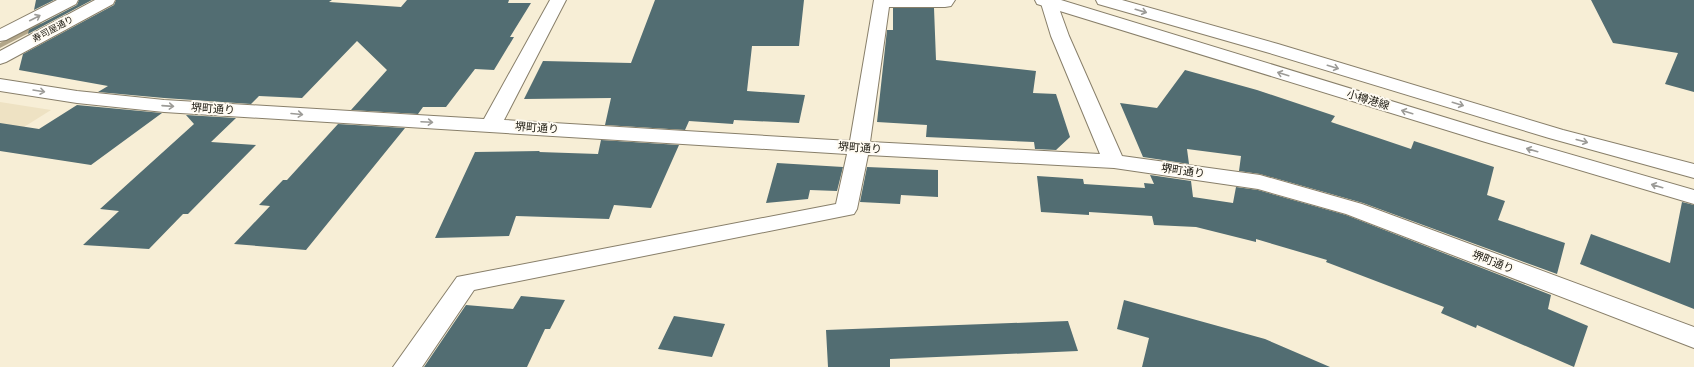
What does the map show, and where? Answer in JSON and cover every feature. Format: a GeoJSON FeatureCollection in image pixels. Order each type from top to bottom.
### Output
{"type":"FeatureCollection","features":[{"type":"Feature","properties":{"kind":"street","name":"寿司屋通り"},"geometry":{"type":"LineString","coordinates":[[0,36],[70,0]]}},
{"type":"Feature","properties":{"kind":"street","name":"寿司屋通り"},"geometry":{"type":"LineString","coordinates":[[0,58],[107,0]]}},
{"type":"Feature","properties":{"kind":"street"},"geometry":{"type":"LineString","coordinates":[[491,125],[558,0]]}},
{"type":"Feature","properties":{"kind":"street"},"geometry":{"type":"LineString","coordinates":[[407,367],[466,283],[846,209],[858,148],[881,2],[944,2],[947,0]]}},
{"type":"Feature","properties":{"kind":"street","name":"小樽港線"},"geometry":{"type":"LineString","coordinates":[[1104,0],[1272,48],[1556,134],[1694,171]]}},
{"type":"Feature","properties":{"kind":"street"},"geometry":{"type":"LineString","coordinates":[[1047,1],[1060,36],[1114,161]]}},
{"type":"Feature","properties":{"kind":"street","name":"小樽港線"},"geometry":{"type":"LineString","coordinates":[[1047,1],[1265,69],[1694,197]]}},
{"type":"Feature","properties":{"kind":"street","name":"堺町通り"},"geometry":{"type":"LineString","coordinates":[[0,85],[77,97],[164,106],[858,148],[1114,161],[1260,182],[1354,209],[1694,338]]}},
{"type":"Feature","properties":{"kind":"shaded area"},"geometry":{"type":"Polygon","coordinates":[[[0,102],[51,110],[0,142],[0,102]]]}},
{"type":"Feature","properties":{"kind":"building"},"geometry":{"type":"Polygon","coordinates":[[[36,0],[54,0],[34,10],[36,0]]]}},
{"type":"Feature","properties":{"kind":"building"},"geometry":{"type":"Polygon","coordinates":[[[79,0],[92,0],[28,34],[29,30],[77,5],[79,0]]]}},
{"type":"Feature","properties":{"kind":"building"},"geometry":{"type":"Polygon","coordinates":[[[116,0],[332,0],[329,2],[401,7],[407,0],[509,0],[508,3],[531,3],[510,37],[514,37],[494,70],[475,69],[446,107],[423,107],[418,114],[351,110],[387,70],[357,41],[302,98],[259,96],[251,104],[98,92],[108,86],[19,70],[23,54],[114,5],[116,0]]]}},
{"type":"Feature","properties":{"kind":"building"},"geometry":{"type":"Polygon","coordinates":[[[655,0],[804,0],[799,46],[752,46],[747,91],[805,95],[799,123],[734,120],[733,124],[689,121],[685,130],[605,125],[611,98],[524,99],[543,61],[631,63],[655,0]]]}},
{"type":"Feature","properties":{"kind":"building"},"geometry":{"type":"Polygon","coordinates":[[[1591,0],[1694,0],[1694,92],[1665,84],[1678,53],[1613,43],[1591,0]]]}},
{"type":"Feature","properties":{"kind":"building"},"geometry":{"type":"Polygon","coordinates":[[[893,8],[934,8],[936,60],[1036,71],[1033,93],[1056,94],[1070,137],[1056,150],[1035,149],[1034,142],[926,137],[927,125],[877,122],[887,30],[893,30],[893,8]]]}},
{"type":"Feature","properties":{"kind":"building"},"geometry":{"type":"Polygon","coordinates":[[[1185,70],[1257,90],[1335,116],[1331,122],[1411,149],[1414,141],[1494,167],[1487,195],[1505,201],[1498,220],[1565,243],[1557,274],[1363,203],[1260,174],[1239,171],[1241,156],[1187,149],[1189,164],[1143,157],[1120,103],[1157,108],[1185,70]]]}},
{"type":"Feature","properties":{"kind":"building"},"geometry":{"type":"Polygon","coordinates":[[[77,105],[162,113],[91,165],[0,151],[0,123],[39,129],[77,105]]]}},
{"type":"Feature","properties":{"kind":"building"},"geometry":{"type":"Polygon","coordinates":[[[186,115],[236,118],[211,142],[256,145],[188,214],[183,214],[149,249],[83,245],[119,211],[100,209],[194,124],[186,115]]]}},
{"type":"Feature","properties":{"kind":"building"},"geometry":{"type":"Polygon","coordinates":[[[338,124],[405,128],[306,250],[234,244],[270,206],[259,205],[283,180],[287,180],[338,124]]]}},
{"type":"Feature","properties":{"kind":"building"},"geometry":{"type":"Polygon","coordinates":[[[601,140],[679,145],[651,208],[614,205],[609,219],[516,216],[509,236],[435,238],[475,152],[540,151],[539,152],[598,154],[601,140]]]}},
{"type":"Feature","properties":{"kind":"building"},"geometry":{"type":"Polygon","coordinates":[[[777,163],[843,167],[837,191],[810,190],[808,199],[766,203],[777,163]]]}},
{"type":"Feature","properties":{"kind":"building"},"geometry":{"type":"Polygon","coordinates":[[[867,167],[938,170],[938,197],[901,195],[900,204],[860,202],[867,167]]]}},
{"type":"Feature","properties":{"kind":"building"},"geometry":{"type":"Polygon","coordinates":[[[1150,175],[1191,181],[1193,197],[1233,203],[1236,187],[1258,190],[1346,215],[1551,295],[1548,309],[1588,326],[1574,367],[1477,325],[1476,328],[1441,313],[1444,307],[1326,262],[1327,260],[1256,239],[1256,242],[1196,227],[1154,225],[1152,216],[1089,212],[1089,215],[1041,212],[1037,176],[1083,179],[1084,184],[1145,188],[1144,183],[1154,184],[1150,175]]]}},
{"type":"Feature","properties":{"kind":"building"},"geometry":{"type":"Polygon","coordinates":[[[1682,202],[1694,205],[1694,309],[1580,264],[1591,234],[1670,263],[1682,202]]]}},
{"type":"Feature","properties":{"kind":"building"},"geometry":{"type":"Polygon","coordinates":[[[521,296],[565,300],[550,329],[545,329],[527,367],[424,367],[466,305],[513,309],[521,296]]]}},
{"type":"Feature","properties":{"kind":"building"},"geometry":{"type":"Polygon","coordinates":[[[1124,300],[1265,339],[1330,367],[1142,367],[1149,338],[1117,329],[1124,300]]]}},
{"type":"Feature","properties":{"kind":"building"},"geometry":{"type":"Polygon","coordinates":[[[674,316],[725,324],[712,357],[658,349],[674,316]]]}},
{"type":"Feature","properties":{"kind":"building"},"geometry":{"type":"Polygon","coordinates":[[[1068,321],[1078,351],[890,359],[890,367],[828,367],[826,330],[1068,321]]]}},
{"type":"Feature","properties":{"kind":"waterway"},"geometry":{"type":"LineString","coordinates":[[0,46],[40,25]]}}]}
